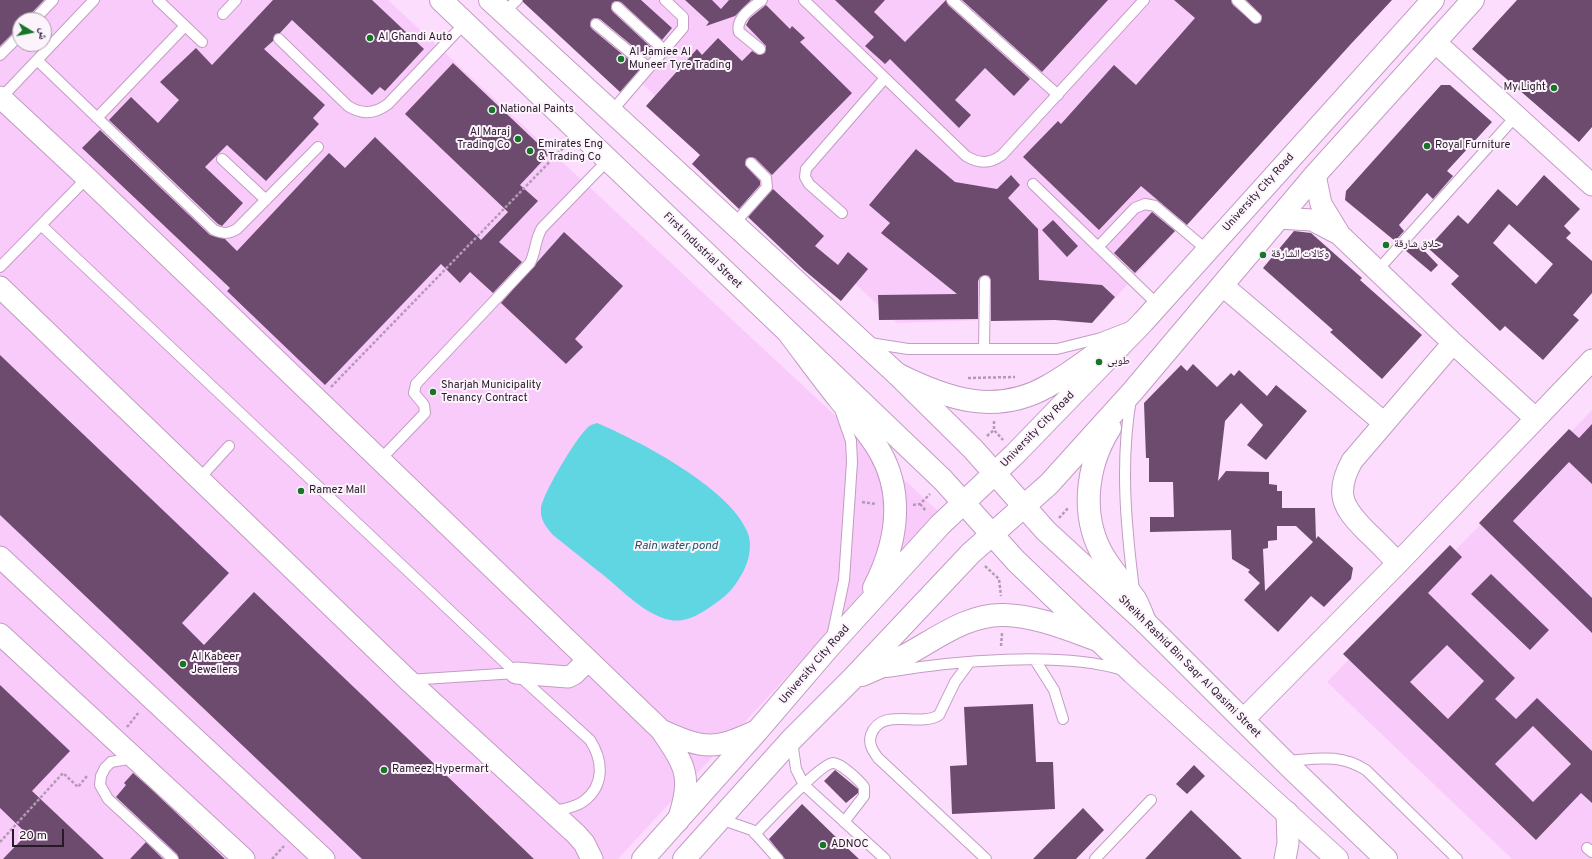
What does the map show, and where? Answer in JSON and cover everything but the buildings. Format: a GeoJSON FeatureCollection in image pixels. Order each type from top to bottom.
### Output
{"type":"FeatureCollection","features":[{"type":"Feature","properties":{"kind":"main road","name":"First Industrial Street"},"geometry":{"type":"LineString","coordinates":[[441,0],[790,336],[943,480],[963,503]]}},
{"type":"Feature","properties":{"kind":"main road","name":"University City Road"},"geometry":{"type":"LineString","coordinates":[[642,859],[678,821],[829,647],[940,526],[996,473],[1143,322],[1433,0]]}},
{"type":"Feature","properties":{"kind":"main road"},"geometry":{"type":"LineString","coordinates":[[684,859],[792,739],[853,678],[971,553],[1023,505],[1049,484],[1133,391],[1315,175],[1472,0]]}},
{"type":"Feature","properties":{"kind":"main road"},"geometry":{"type":"LineString","coordinates":[[503,4],[611,112],[897,374],[996,473]]}},
{"type":"Feature","properties":{"kind":"main road"},"geometry":{"type":"LineString","coordinates":[[897,374],[929,390],[961,399],[994,403],[1013,400],[1048,386],[1143,322]]}},
{"type":"Feature","properties":{"kind":"main road"},"geometry":{"type":"LineString","coordinates":[[790,336],[870,436],[880,452],[891,481],[896,506],[895,528],[890,550],[882,572],[861,612]]}},
{"type":"Feature","properties":{"kind":"main road"},"geometry":{"type":"LineString","coordinates":[[1133,391],[1098,451],[1088,489],[1091,525],[1096,541],[1104,556],[1135,600],[1145,622]]}},
{"type":"Feature","properties":{"kind":"main road","name":"Sheikh Rashid Bin Saqr Al Qasimi Street"},"geometry":{"type":"LineString","coordinates":[[996,473],[1046,531],[1145,622],[1285,762],[1386,859]]}},
{"type":"Feature","properties":{"kind":"main road"},"geometry":{"type":"LineString","coordinates":[[963,503],[1016,561],[1098,640],[1338,859]]}},
{"type":"Feature","properties":{"kind":"main road"},"geometry":{"type":"LineString","coordinates":[[853,678],[904,656],[960,625],[981,618],[1002,615],[1040,620],[1098,640]]}},
{"type":"Feature","properties":{"kind":"street"},"geometry":{"type":"LineString","coordinates":[[1435,42],[1592,185]]}},
{"type":"Feature","properties":{"kind":"street"},"geometry":{"type":"LineString","coordinates":[[1,98],[87,178],[661,730],[680,757],[686,778],[684,799],[678,821]]}},
{"type":"Feature","properties":{"kind":"street"},"geometry":{"type":"LineString","coordinates":[[1315,175],[1321,204],[1340,235],[1453,343],[1536,418]]}},
{"type":"Feature","properties":{"kind":"street"},"geometry":{"type":"LineString","coordinates":[[1278,218],[1312,220],[1340,235]]}},
{"type":"Feature","properties":{"kind":"street"},"geometry":{"type":"LineString","coordinates":[[1222,285],[1384,423]]}},
{"type":"Feature","properties":{"kind":"street"},"geometry":{"type":"LineString","coordinates":[[0,287],[408,680],[552,812],[584,843],[592,859]]}},
{"type":"Feature","properties":{"kind":"street"},"geometry":{"type":"LineString","coordinates":[[1398,563],[1349,513],[1344,501],[1342,487],[1345,473],[1352,461],[1453,343]]}},
{"type":"Feature","properties":{"kind":"street"},"geometry":{"type":"LineString","coordinates":[[1244,720],[1398,563],[1592,360]]}},
{"type":"Feature","properties":{"kind":"street"},"geometry":{"type":"LineString","coordinates":[[3,561],[324,859]]}},
{"type":"Feature","properties":{"kind":"street"},"geometry":{"type":"LineString","coordinates":[[0,634],[244,859]]}},
{"type":"Feature","properties":{"kind":"street"},"geometry":{"type":"LineString","coordinates":[[516,673],[568,677],[574,674],[588,660]]}},
{"type":"Feature","properties":{"kind":"street"},"geometry":{"type":"LineString","coordinates":[[661,730],[687,742],[712,746],[725,744],[758,730]]}},
{"type":"Feature","properties":{"kind":"street"},"geometry":{"type":"LineString","coordinates":[[1285,859],[1288,843],[1287,812]]}},
{"type":"Feature","properties":{"kind":"lane"},"geometry":{"type":"LineString","coordinates":[[42,12],[53,0]]}},
{"type":"Feature","properties":{"kind":"lane"},"geometry":{"type":"LineString","coordinates":[[1,98],[94,0]]}},
{"type":"Feature","properties":{"kind":"lane"},"geometry":{"type":"LineString","coordinates":[[158,0],[202,42]]}},
{"type":"Feature","properties":{"kind":"lane"},"geometry":{"type":"LineString","coordinates":[[223,14],[236,0]]}},
{"type":"Feature","properties":{"kind":"lane"},"geometry":{"type":"LineString","coordinates":[[611,112],[681,32],[684,25],[680,13],[665,0]]}},
{"type":"Feature","properties":{"kind":"lane"},"geometry":{"type":"LineString","coordinates":[[760,49],[740,32],[738,24],[742,18],[762,0]]}},
{"type":"Feature","properties":{"kind":"lane"},"geometry":{"type":"LineString","coordinates":[[804,0],[966,156],[974,161],[984,162],[994,161],[1002,154],[1144,0]]}},
{"type":"Feature","properties":{"kind":"lane"},"geometry":{"type":"LineString","coordinates":[[952,0],[1058,95]]}},
{"type":"Feature","properties":{"kind":"lane"},"geometry":{"type":"LineString","coordinates":[[1236,0],[1256,18]]}},
{"type":"Feature","properties":{"kind":"lane"},"geometry":{"type":"LineString","coordinates":[[617,7],[665,51]]}},
{"type":"Feature","properties":{"kind":"lane"},"geometry":{"type":"LineString","coordinates":[[278,39],[348,106],[355,110],[369,113],[382,109],[388,104],[465,23]]}},
{"type":"Feature","properties":{"kind":"lane"},"geometry":{"type":"LineString","coordinates":[[596,24],[649,68]]}},
{"type":"Feature","properties":{"kind":"lane"},"geometry":{"type":"LineString","coordinates":[[97,118],[185,26]]}},
{"type":"Feature","properties":{"kind":"lane"},"geometry":{"type":"LineString","coordinates":[[0,56],[12,43]]}},
{"type":"Feature","properties":{"kind":"lane"},"geometry":{"type":"LineString","coordinates":[[37,60],[214,230],[223,234],[233,232],[318,147]]}},
{"type":"Feature","properties":{"kind":"lane"},"geometry":{"type":"LineString","coordinates":[[842,213],[809,184],[806,177],[806,169],[884,78]]}},
{"type":"Feature","properties":{"kind":"lane"},"geometry":{"type":"LineString","coordinates":[[1377,270],[1516,116]]}},
{"type":"Feature","properties":{"kind":"lane"},"geometry":{"type":"LineString","coordinates":[[222,159],[266,200]]}},
{"type":"Feature","properties":{"kind":"lane"},"geometry":{"type":"LineString","coordinates":[[380,460],[425,413],[424,405],[414,392],[416,384],[530,262],[534,256],[536,241],[542,228],[608,160]]}},
{"type":"Feature","properties":{"kind":"lane"},"geometry":{"type":"LineString","coordinates":[[733,225],[767,188],[766,178],[751,163]]}},
{"type":"Feature","properties":{"kind":"lane"},"geometry":{"type":"LineString","coordinates":[[0,267],[87,178]]}},
{"type":"Feature","properties":{"kind":"lane"},"geometry":{"type":"LineString","coordinates":[[1033,184],[1158,304]]}},
{"type":"Feature","properties":{"kind":"lane"},"geometry":{"type":"LineString","coordinates":[[1098,247],[1135,208],[1145,204],[1155,206],[1207,250]]}},
{"type":"Feature","properties":{"kind":"lane"},"geometry":{"type":"LineString","coordinates":[[41,225],[516,673],[590,740],[597,752],[600,765],[599,779],[593,791],[584,801],[571,808],[552,812]]}},
{"type":"Feature","properties":{"kind":"lane"},"geometry":{"type":"LineString","coordinates":[[984,349],[985,281]]}},
{"type":"Feature","properties":{"kind":"lane"},"geometry":{"type":"LineString","coordinates":[[859,340],[908,349],[1057,348],[1101,338],[1143,322]]}},
{"type":"Feature","properties":{"kind":"lane"},"geometry":{"type":"LineString","coordinates":[[1133,391],[1125,435],[1125,461],[1127,524],[1135,600]]}},
{"type":"Feature","properties":{"kind":"lane"},"geometry":{"type":"LineString","coordinates":[[829,647],[844,580],[852,462],[851,441],[836,395]]}},
{"type":"Feature","properties":{"kind":"lane"},"geometry":{"type":"LineString","coordinates":[[198,479],[229,446]]}},
{"type":"Feature","properties":{"kind":"lane"},"geometry":{"type":"LineString","coordinates":[[853,678],[919,667],[1035,660],[1090,663],[1133,673]]}},
{"type":"Feature","properties":{"kind":"lane"},"geometry":{"type":"LineString","coordinates":[[1035,660],[1054,690],[1063,719]]}},
{"type":"Feature","properties":{"kind":"lane"},"geometry":{"type":"LineString","coordinates":[[969,663],[955,682],[939,715],[928,719],[892,719],[882,722],[874,729],[870,739],[872,750],[878,758],[986,859]]}},
{"type":"Feature","properties":{"kind":"lane"},"geometry":{"type":"LineString","coordinates":[[408,680],[516,673]]}},
{"type":"Feature","properties":{"kind":"lane"},"geometry":{"type":"LineString","coordinates":[[792,739],[796,769],[804,784],[885,859]]}},
{"type":"Feature","properties":{"kind":"lane"},"geometry":{"type":"LineString","coordinates":[[136,758],[111,762],[105,768],[101,776],[100,785],[108,799],[174,859]]}},
{"type":"Feature","properties":{"kind":"lane"},"geometry":{"type":"LineString","coordinates":[[1285,762],[1331,758],[1350,761],[1358,765],[1366,770],[1457,859]]}},
{"type":"Feature","properties":{"kind":"lane"},"geometry":{"type":"LineString","coordinates":[[755,834],[804,784],[826,765],[833,763],[840,765],[864,787],[864,796],[844,822]]}},
{"type":"Feature","properties":{"kind":"lane"},"geometry":{"type":"LineString","coordinates":[[1095,859],[1151,800]]}},
{"type":"Feature","properties":{"kind":"lane"},"geometry":{"type":"LineString","coordinates":[[720,819],[747,827],[778,859]]}},
{"type":"Feature","properties":{"kind":"path"},"geometry":{"type":"LineString","coordinates":[[318,400],[579,132]]}},
{"type":"Feature","properties":{"kind":"path"},"geometry":{"type":"LineString","coordinates":[[963,378],[1021,377]]}},
{"type":"Feature","properties":{"kind":"path"},"geometry":{"type":"LineString","coordinates":[[116,740],[151,698]]}},
{"type":"Feature","properties":{"kind":"path"},"geometry":{"type":"LineString","coordinates":[[0,842],[63,773],[78,786],[88,775]]}},
{"type":"Feature","properties":{"kind":"shaded area"},"geometry":{"type":"Polygon","coordinates":[[[0,0],[388,0],[939,512],[618,859],[0,859],[0,0]]]}},
{"type":"Feature","properties":{"kind":"shaded area"},"geometry":{"type":"Polygon","coordinates":[[[553,0],[1384,0],[1099,316],[897,323],[553,0]]]}},
{"type":"Feature","properties":{"kind":"shaded area"},"geometry":{"type":"Polygon","coordinates":[[[1592,410],[1592,859],[1512,859],[1327,682],[1592,410]]]}},
{"type":"Feature","properties":{"kind":"water","name":"Rain water pond"},"geometry":{"type":"Polygon","coordinates":[[[597,423],[636,441],[659,454],[703,483],[722,499],[737,515],[747,531],[750,541],[750,552],[745,568],[728,594],[700,614],[678,621],[660,617],[650,612],[553,535],[544,523],[541,516],[541,508],[554,477],[586,429],[597,423]]]}},
{"type":"Feature","properties":{"kind":"place","name":"Al Ghandi Auto"},"geometry":{"type":"Point","coordinates":[370,38]}},
{"type":"Feature","properties":{"kind":"place","name":"Al Jamiee Al Muneer Tyre Trading"},"geometry":{"type":"Point","coordinates":[621,59]}},
{"type":"Feature","properties":{"kind":"place","name":"My Light"},"geometry":{"type":"Point","coordinates":[1554,88]}},
{"type":"Feature","properties":{"kind":"place","name":"National Paints"},"geometry":{"type":"Point","coordinates":[492,110]}},
{"type":"Feature","properties":{"kind":"place","name":"Al Maraj Trading Co"},"geometry":{"type":"Point","coordinates":[518,139]}},
{"type":"Feature","properties":{"kind":"place","name":"Royal Furniture"},"geometry":{"type":"Point","coordinates":[1427,146]}},
{"type":"Feature","properties":{"kind":"place","name":"Emirates Eng & Trading Co"},"geometry":{"type":"Point","coordinates":[530,151]}},
{"type":"Feature","properties":{"kind":"place","name":"حلاق شارقة"},"geometry":{"type":"Point","coordinates":[1386,245]}},
{"type":"Feature","properties":{"kind":"place","name":"وكالات الشارقة"},"geometry":{"type":"Point","coordinates":[1263,255]}},
{"type":"Feature","properties":{"kind":"place","name":"طوبى"},"geometry":{"type":"Point","coordinates":[1099,362]}},
{"type":"Feature","properties":{"kind":"place","name":"Sharjah Municipality Tenancy Contract"},"geometry":{"type":"Point","coordinates":[433,392]}},
{"type":"Feature","properties":{"kind":"place","name":"Ramez Mall"},"geometry":{"type":"Point","coordinates":[301,491]}},
{"type":"Feature","properties":{"kind":"place","name":"Al Kabeer Jewellers"},"geometry":{"type":"Point","coordinates":[183,664]}},
{"type":"Feature","properties":{"kind":"place","name":"Rameez Hypermart"},"geometry":{"type":"Point","coordinates":[384,770]}},
{"type":"Feature","properties":{"kind":"place","name":"ADNOC"},"geometry":{"type":"Point","coordinates":[823,845]}}]}
